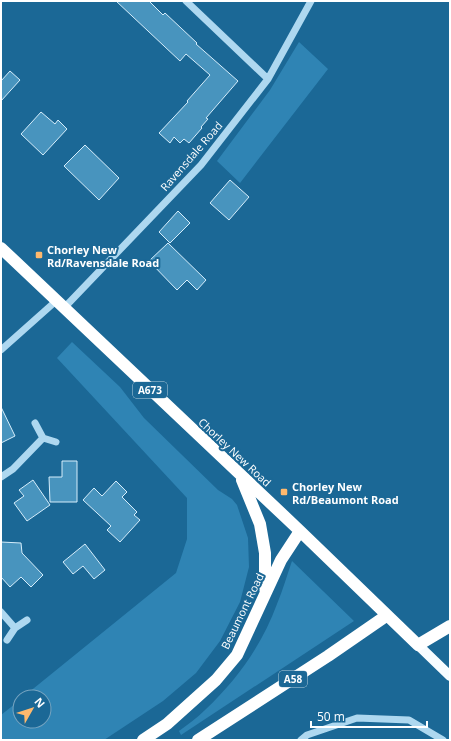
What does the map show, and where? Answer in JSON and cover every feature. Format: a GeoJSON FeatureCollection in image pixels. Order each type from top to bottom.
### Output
{"type":"FeatureCollection","features":[{"type":"Feature","properties":{"kind":"highway","name":"Chorley New Road"},"geometry":{"type":"LineString","coordinates":[[1,248],[418,645]]}},
{"type":"Feature","properties":{"kind":"highway"},"geometry":{"type":"LineString","coordinates":[[240,475],[260,524],[265,553],[265,594]]}},
{"type":"Feature","properties":{"kind":"highway","name":"Beaumont Road"},"geometry":{"type":"LineString","coordinates":[[143,740],[167,724],[216,680],[237,655],[281,560],[300,532]]}},
{"type":"Feature","properties":{"kind":"highway","name":"A58"},"geometry":{"type":"LineString","coordinates":[[198,740],[328,656],[386,616]]}},
{"type":"Feature","properties":{"kind":"highway"},"geometry":{"type":"LineString","coordinates":[[418,645],[450,626]]}},
{"type":"Feature","properties":{"kind":"main road","name":"Chorley New Road"},"geometry":{"type":"LineString","coordinates":[[418,645],[450,676]]}},
{"type":"Feature","properties":{"kind":"street"},"geometry":{"type":"LineString","coordinates":[[186,1],[268,79]]}},
{"type":"Feature","properties":{"kind":"street","name":"Ravensdale Road"},"geometry":{"type":"LineString","coordinates":[[1,350],[60,304],[200,166],[268,79],[311,1]]}},
{"type":"Feature","properties":{"kind":"street"},"geometry":{"type":"LineString","coordinates":[[36,423],[43,438],[56,442]]}},
{"type":"Feature","properties":{"kind":"street"},"geometry":{"type":"LineString","coordinates":[[1,476],[13,469],[43,438]]}},
{"type":"Feature","properties":{"kind":"street"},"geometry":{"type":"LineString","coordinates":[[1,612],[15,628]]}},
{"type":"Feature","properties":{"kind":"street"},"geometry":{"type":"LineString","coordinates":[[7,640],[15,628],[27,620]]}},
{"type":"Feature","properties":{"kind":"street"},"geometry":{"type":"LineString","coordinates":[[301,740],[307,735],[357,718],[409,720],[443,740]]}},
{"type":"Feature","properties":{"kind":"shaded area"},"geometry":{"type":"Polygon","coordinates":[[[299,42],[328,69],[240,183],[217,161],[270,90],[299,42]]]}},
{"type":"Feature","properties":{"kind":"shaded area"},"geometry":{"type":"Polygon","coordinates":[[[72,342],[120,387],[144,418],[218,490],[232,499],[237,505],[248,538],[249,567],[240,602],[220,641],[196,673],[163,701],[104,740],[1,740],[1,715],[12,706],[12,729],[52,729],[52,689],[33,689],[176,573],[187,539],[187,498],[57,358],[72,342]]]}},
{"type":"Feature","properties":{"kind":"shaded area"},"geometry":{"type":"Polygon","coordinates":[[[292,561],[354,621],[181,735],[179,731],[199,716],[228,687],[256,648],[271,619],[292,561]]]}},
{"type":"Feature","properties":{"kind":"building"},"geometry":{"type":"Polygon","coordinates":[[[116,1],[149,1],[163,15],[165,13],[197,43],[196,44],[238,81],[206,118],[208,119],[201,127],[202,128],[189,143],[184,139],[180,143],[174,137],[170,143],[159,133],[188,102],[187,101],[210,75],[186,54],[180,61],[116,1]]]}},
{"type":"Feature","properties":{"kind":"building"},"geometry":{"type":"Polygon","coordinates":[[[10,71],[20,80],[1,101],[1,81],[10,71]]]}},
{"type":"Feature","properties":{"kind":"building"},"geometry":{"type":"Polygon","coordinates":[[[41,112],[55,124],[58,120],[67,129],[43,155],[21,134],[41,112]]]}},
{"type":"Feature","properties":{"kind":"building"},"geometry":{"type":"Polygon","coordinates":[[[85,145],[119,178],[99,200],[64,166],[85,145]]]}},
{"type":"Feature","properties":{"kind":"building"},"geometry":{"type":"Polygon","coordinates":[[[230,180],[249,197],[229,220],[210,203],[230,180]]]}},
{"type":"Feature","properties":{"kind":"building"},"geometry":{"type":"Polygon","coordinates":[[[178,211],[190,223],[170,243],[159,232],[178,211]]]}},
{"type":"Feature","properties":{"kind":"building"},"geometry":{"type":"Polygon","coordinates":[[[168,243],[206,280],[197,290],[187,280],[177,290],[149,261],[168,243]]]}},
{"type":"Feature","properties":{"kind":"building"},"geometry":{"type":"Polygon","coordinates":[[[1,407],[15,436],[1,443],[1,407]]]}},
{"type":"Feature","properties":{"kind":"building"},"geometry":{"type":"Polygon","coordinates":[[[62,461],[77,461],[77,502],[50,502],[49,477],[62,477],[62,461]]]}},
{"type":"Feature","properties":{"kind":"building"},"geometry":{"type":"Polygon","coordinates":[[[33,480],[50,505],[27,521],[14,503],[24,496],[19,490],[33,480]]]}},
{"type":"Feature","properties":{"kind":"building"},"geometry":{"type":"Polygon","coordinates":[[[116,481],[127,492],[122,497],[137,512],[134,515],[140,520],[120,542],[107,530],[111,526],[83,500],[94,488],[102,496],[116,481]]]}},
{"type":"Feature","properties":{"kind":"building"},"geometry":{"type":"Polygon","coordinates":[[[1,542],[21,543],[22,553],[43,575],[31,587],[21,577],[10,587],[1,577],[1,542]]]}},
{"type":"Feature","properties":{"kind":"building"},"geometry":{"type":"Polygon","coordinates":[[[85,544],[105,570],[94,579],[83,566],[73,574],[63,562],[85,544]]]}},
{"type":"Feature","properties":{"kind":"place","name":"Chorley New Rd/Ravensdale Road"},"geometry":{"type":"Point","coordinates":[39,255]}},
{"type":"Feature","properties":{"kind":"place","name":"Chorley New Rd/Beaumont Road"},"geometry":{"type":"Point","coordinates":[284,492]}}]}
